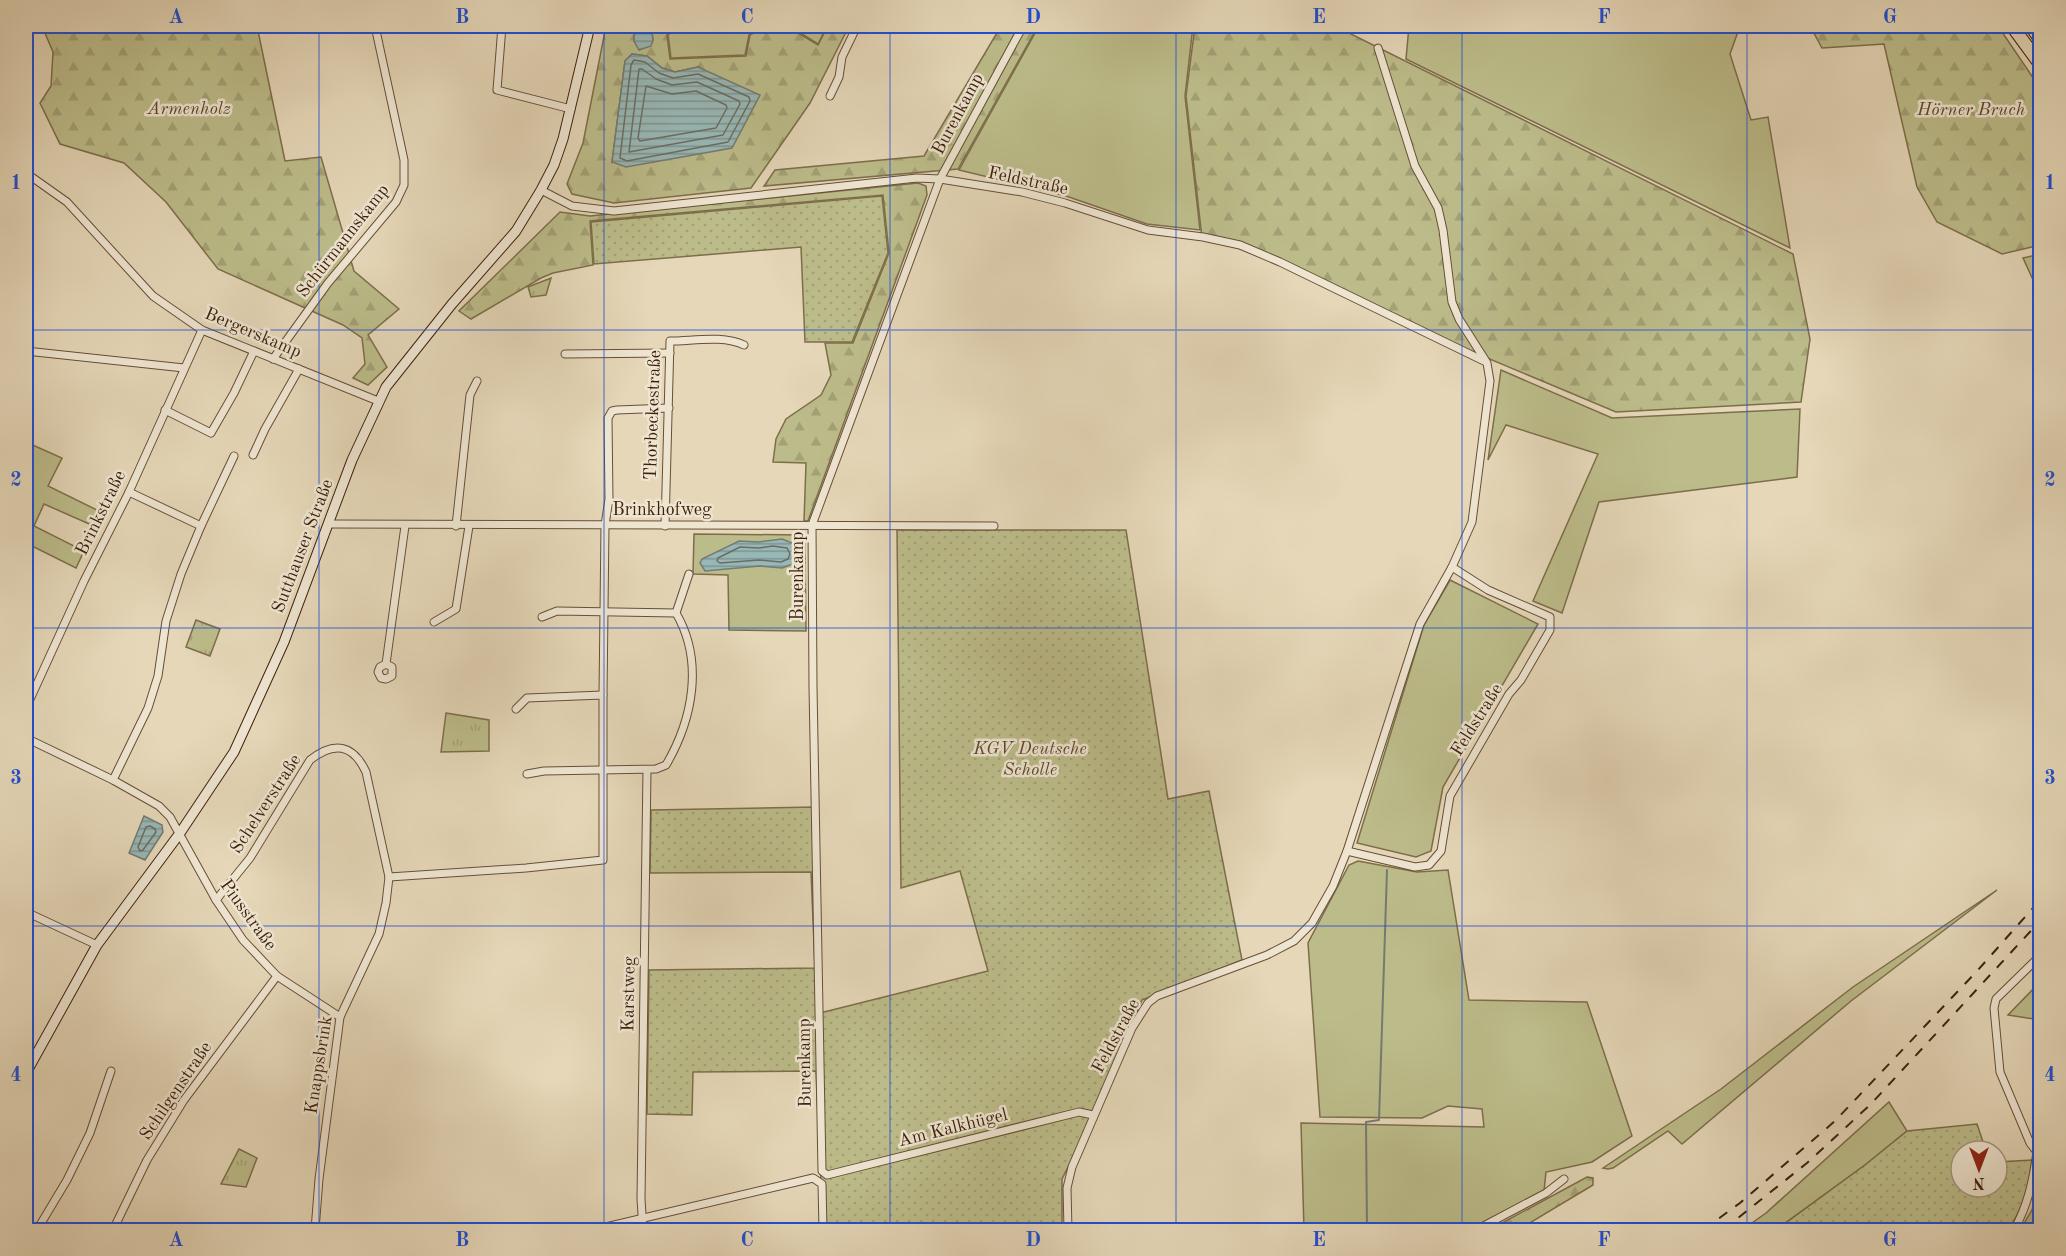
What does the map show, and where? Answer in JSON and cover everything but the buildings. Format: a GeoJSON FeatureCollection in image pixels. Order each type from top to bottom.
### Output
{"type":"FeatureCollection","features":[{"type":"Feature","properties":{"kind":"highway"},"geometry":{"type":"LineString","coordinates":[[2012,26],[2040,64]]}},
{"type":"Feature","properties":{"kind":"highway"},"geometry":{"type":"LineString","coordinates":[[2031,26],[2040,39]]}},
{"type":"Feature","properties":{"kind":"street","name":"Schürmannskamp"},"geometry":{"type":"LineString","coordinates":[[273,359],[328,283],[396,202],[404,185],[404,160],[375,26]]}},
{"type":"Feature","properties":{"kind":"street"},"geometry":{"type":"LineString","coordinates":[[502,26],[497,90],[571,109]]}},
{"type":"Feature","properties":{"kind":"street","name":"Sutthauser Straße"},"geometry":{"type":"LineString","coordinates":[[26,1073],[97,945],[180,833],[234,752],[284,642],[330,525],[352,460],[378,401],[394,375],[516,231],[541,190],[554,165],[571,109],[591,26]]}},
{"type":"Feature","properties":{"kind":"street"},"geometry":{"type":"LineString","coordinates":[[830,96],[839,77],[842,57],[857,26]]}},
{"type":"Feature","properties":{"kind":"street","name":"Burenkamp"},"geometry":{"type":"LineString","coordinates":[[822,1171],[813,709],[812,525],[940,179],[1023,26]]}},
{"type":"Feature","properties":{"kind":"street","name":"Feldstraße"},"geometry":{"type":"LineString","coordinates":[[1068,1230],[1068,1188],[1071,1167],[1132,1028],[1148,1003],[1156,996],[1268,955],[1294,941],[1312,923],[1333,886],[1347,851],[1420,624],[1452,567],[1472,522],[1490,381],[1487,363],[1459,319],[1452,302],[1443,230],[1437,208],[1415,166],[1378,48]]}},
{"type":"Feature","properties":{"kind":"street","name":"Bergerskamp"},"geometry":{"type":"LineString","coordinates":[[26,173],[67,202],[153,296],[202,330],[378,401]]}},
{"type":"Feature","properties":{"kind":"street","name":"Feldstraße"},"geometry":{"type":"LineString","coordinates":[[541,190],[572,206],[614,211],[917,178],[940,179],[1022,192],[1065,203],[1148,230],[1203,237],[1240,245],[1280,262],[1484,361]]}},
{"type":"Feature","properties":{"kind":"street","name":"Brinkstraße"},"geometry":{"type":"LineString","coordinates":[[26,708],[84,581],[129,492],[202,330]]}},
{"type":"Feature","properties":{"kind":"street","name":"Thorbeckestraße"},"geometry":{"type":"LineString","coordinates":[[665,526],[670,341],[723,341],[744,345]]}},
{"type":"Feature","properties":{"kind":"street"},"geometry":{"type":"LineString","coordinates":[[26,351],[184,368]]}},
{"type":"Feature","properties":{"kind":"street"},"geometry":{"type":"LineString","coordinates":[[165,410],[212,433],[254,351]]}},
{"type":"Feature","properties":{"kind":"street"},"geometry":{"type":"LineString","coordinates":[[565,354],[670,353]]}},
{"type":"Feature","properties":{"kind":"street"},"geometry":{"type":"LineString","coordinates":[[253,454],[299,369]]}},
{"type":"Feature","properties":{"kind":"street"},"geometry":{"type":"LineString","coordinates":[[456,526],[470,394],[477,381]]}},
{"type":"Feature","properties":{"kind":"street"},"geometry":{"type":"LineString","coordinates":[[389,878],[603,860],[605,525],[609,499],[608,418],[612,411],[669,408]]}},
{"type":"Feature","properties":{"kind":"street"},"geometry":{"type":"LineString","coordinates":[[113,780],[148,708],[158,676],[166,621],[181,574],[234,456]]}},
{"type":"Feature","properties":{"kind":"street"},"geometry":{"type":"LineString","coordinates":[[129,492],[201,526]]}},
{"type":"Feature","properties":{"kind":"street","name":"Brinkhofweg"},"geometry":{"type":"LineString","coordinates":[[330,525],[994,526]]}},
{"type":"Feature","properties":{"kind":"street"},"geometry":{"type":"LineString","coordinates":[[386,664],[405,526]]}},
{"type":"Feature","properties":{"kind":"street"},"geometry":{"type":"LineString","coordinates":[[434,622],[456,609],[469,526]]}},
{"type":"Feature","properties":{"kind":"street","name":"Feldstraße"},"geometry":{"type":"LineString","coordinates":[[1347,851],[1415,867],[1428,865],[1441,851],[1450,796],[1503,704],[1521,680],[1550,630],[1550,617],[1488,590],[1452,567]]}},
{"type":"Feature","properties":{"kind":"street"},"geometry":{"type":"LineString","coordinates":[[527,774],[544,771],[646,770],[666,765],[673,754],[685,722],[691,694],[692,652],[685,628],[676,613],[689,574]]}},
{"type":"Feature","properties":{"kind":"street"},"geometry":{"type":"LineString","coordinates":[[542,617],[557,611],[676,613]]}},
{"type":"Feature","properties":{"kind":"street"},"geometry":{"type":"LineString","coordinates":[[516,709],[527,698],[603,695]]}},
{"type":"Feature","properties":{"kind":"street","name":"Piusstraße"},"geometry":{"type":"LineString","coordinates":[[26,738],[113,780],[159,806],[170,817],[216,900],[243,940],[277,976],[340,1017]]}},
{"type":"Feature","properties":{"kind":"street","name":"Schelverstraße"},"geometry":{"type":"LineString","coordinates":[[216,900],[250,858],[310,760],[322,750],[340,748],[359,757],[366,772],[389,878]]}},
{"type":"Feature","properties":{"kind":"street","name":"Karstweg"},"geometry":{"type":"LineString","coordinates":[[642,1219],[646,770]]}},
{"type":"Feature","properties":{"kind":"street","name":"Knappsbrink"},"geometry":{"type":"LineString","coordinates":[[315,1230],[320,1169],[340,1017],[379,934],[389,878]]}},
{"type":"Feature","properties":{"kind":"street"},"geometry":{"type":"LineString","coordinates":[[26,912],[97,945]]}},
{"type":"Feature","properties":{"kind":"street"},"geometry":{"type":"LineString","coordinates":[[2014,1230],[2026,1208],[2039,1151],[2030,1143],[2000,1072],[1994,1008],[1996,999],[2040,956]]}},
{"type":"Feature","properties":{"kind":"street","name":"Schilgenstraße"},"geometry":{"type":"LineString","coordinates":[[113,1230],[147,1160],[184,1100],[277,976]]}},
{"type":"Feature","properties":{"kind":"street"},"geometry":{"type":"LineString","coordinates":[[37,1230],[67,1180],[90,1133],[111,1071]]}},
{"type":"Feature","properties":{"kind":"street","name":"Am Kalkhügel"},"geometry":{"type":"LineString","coordinates":[[822,1171],[827,1175],[1079,1112],[1093,1115]]}},
{"type":"Feature","properties":{"kind":"street"},"geometry":{"type":"LineString","coordinates":[[593,1230],[813,1178],[822,1184],[823,1230]]}},
{"type":"Feature","properties":{"kind":"street"},"geometry":{"type":"LineString","coordinates":[[1476,1230],[1546,1193],[1564,1179]]}},
{"type":"Feature","properties":{"kind":"street"},"geometry":{"type":"LineString","coordinates":[[642,1219],[644,1230]]}},
{"type":"Feature","properties":{"kind":"green space","name":"Armenholz"},"geometry":{"type":"Polygon","coordinates":[[[42,26],[257,26],[285,161],[321,157],[354,271],[399,309],[368,335],[387,367],[368,385],[353,378],[365,364],[362,338],[343,325],[218,269],[166,202],[124,163],[60,144],[40,103],[51,86],[53,52],[42,26]]]}},
{"type":"Feature","properties":{"kind":"green space"},"geometry":{"type":"Polygon","coordinates":[[[606,26],[635,26],[634,41],[653,40],[651,26],[679,26],[667,35],[670,59],[746,56],[750,35],[760,29],[793,30],[818,45],[828,26],[849,26],[810,103],[751,188],[614,203],[572,194],[567,184],[583,143],[606,26]],[[632,54],[625,61],[612,162],[698,67],[675,72],[662,68],[647,56],[632,54]]]}},
{"type":"Feature","properties":{"kind":"green space"},"geometry":{"type":"Polygon","coordinates":[[[681,26],[827,26],[818,44],[794,29],[760,27],[749,35],[745,55],[671,58],[668,35],[681,26]]]}},
{"type":"Feature","properties":{"kind":"green space"},"geometry":{"type":"Polygon","coordinates":[[[1001,26],[1038,26],[958,169],[764,186],[775,170],[924,156],[1001,26]]]}},
{"type":"Feature","properties":{"kind":"green space"},"geometry":{"type":"Polygon","coordinates":[[[1039,26],[1193,26],[1185,96],[1200,230],[1147,224],[1066,196],[959,170],[1039,26]]]}},
{"type":"Feature","properties":{"kind":"green space"},"geometry":{"type":"Polygon","coordinates":[[[1195,26],[1335,26],[1793,254],[1810,339],[1801,402],[1616,412],[1473,352],[1246,250],[1202,238],[1186,96],[1195,26]]]}},
{"type":"Feature","properties":{"kind":"green space"},"geometry":{"type":"Polygon","coordinates":[[[1409,26],[1740,26],[1730,54],[1751,120],[1768,117],[1790,248],[1406,59],[1409,26]]]}},
{"type":"Feature","properties":{"kind":"green space","name":"Hörner Bruch"},"geometry":{"type":"Polygon","coordinates":[[[1810,26],[1998,26],[2040,88],[2040,245],[2002,254],[1937,222],[1917,187],[1884,44],[1822,48],[1810,26]]]}},
{"type":"Feature","properties":{"kind":"green space"},"geometry":{"type":"Polygon","coordinates":[[[918,183],[926,186],[927,195],[808,521],[804,521],[806,463],[773,462],[776,439],[786,419],[821,395],[831,375],[825,343],[853,343],[889,253],[883,195],[590,221],[593,265],[553,273],[541,278],[471,319],[459,311],[560,212],[590,216],[918,183]]]}},
{"type":"Feature","properties":{"kind":"green space"},"geometry":{"type":"Polygon","coordinates":[[[882,196],[888,253],[852,342],[805,342],[801,247],[594,264],[591,222],[882,196]]]}},
{"type":"Feature","properties":{"kind":"green space"},"geometry":{"type":"Polygon","coordinates":[[[2040,254],[2040,295],[2023,258],[2040,254]]]}},
{"type":"Feature","properties":{"kind":"green space"},"geometry":{"type":"Polygon","coordinates":[[[551,278],[546,295],[531,297],[528,287],[551,278]]]}},
{"type":"Feature","properties":{"kind":"green space"},"geometry":{"type":"Polygon","coordinates":[[[1501,370],[1612,418],[1800,409],[1797,477],[1599,502],[1562,613],[1533,601],[1598,454],[1506,425],[1488,460],[1501,370]]]}},
{"type":"Feature","properties":{"kind":"green space"},"geometry":{"type":"Polygon","coordinates":[[[26,442],[62,458],[48,486],[103,513],[96,527],[44,504],[34,526],[84,551],[76,568],[26,543],[28,500],[26,442]]]}},
{"type":"Feature","properties":{"kind":"green space","name":"KGV Deutsche Scholle"},"geometry":{"type":"Polygon","coordinates":[[[897,530],[1126,530],[1168,799],[1209,791],[1242,960],[1142,1000],[1088,1128],[1062,1179],[1062,1230],[823,1230],[816,1071],[693,1072],[692,1115],[647,1114],[649,970],[815,968],[811,872],[650,873],[651,810],[815,807],[820,1013],[988,971],[960,871],[901,888],[897,530]]]}},
{"type":"Feature","properties":{"kind":"green space"},"geometry":{"type":"Polygon","coordinates":[[[694,534],[805,535],[806,631],[729,630],[728,575],[693,574],[694,534]]]}},
{"type":"Feature","properties":{"kind":"green space"},"geometry":{"type":"Polygon","coordinates":[[[1450,580],[1538,624],[1443,787],[1431,851],[1416,857],[1357,843],[1424,625],[1450,580]]]}},
{"type":"Feature","properties":{"kind":"green space"},"geometry":{"type":"Polygon","coordinates":[[[196,620],[220,629],[210,656],[186,647],[196,620]]]}},
{"type":"Feature","properties":{"kind":"green space"},"geometry":{"type":"Polygon","coordinates":[[[446,713],[489,720],[489,751],[441,752],[446,713]]]}},
{"type":"Feature","properties":{"kind":"green space"},"geometry":{"type":"Polygon","coordinates":[[[1358,861],[1417,872],[1448,870],[1469,1000],[1587,1002],[1632,1136],[1592,1162],[1546,1172],[1544,1191],[1468,1230],[1304,1230],[1301,1123],[1484,1127],[1482,1109],[1448,1106],[1422,1118],[1320,1117],[1308,943],[1349,865],[1358,861]]]}},
{"type":"Feature","properties":{"kind":"green space"},"geometry":{"type":"Polygon","coordinates":[[[1997,890],[1851,1001],[1682,1144],[1668,1131],[1613,1168],[1603,1168],[1721,1089],[1853,987],[1997,890]]]}},
{"type":"Feature","properties":{"kind":"green space"},"geometry":{"type":"Polygon","coordinates":[[[2040,982],[2040,1020],[2008,1015],[2040,982]]]}},
{"type":"Feature","properties":{"kind":"green space"},"geometry":{"type":"Polygon","coordinates":[[[1889,1102],[1907,1131],[1865,1165],[1776,1230],[1742,1230],[1766,1213],[1889,1102]]]}},
{"type":"Feature","properties":{"kind":"green space"},"geometry":{"type":"Polygon","coordinates":[[[1977,1124],[1982,1139],[1949,1139],[1949,1199],[2009,1199],[2009,1161],[2032,1160],[2024,1197],[2008,1230],[1776,1230],[1865,1165],[1907,1131],[1977,1124]]]}},
{"type":"Feature","properties":{"kind":"green space"},"geometry":{"type":"Polygon","coordinates":[[[239,1149],[257,1158],[246,1187],[221,1184],[239,1149]]]}},
{"type":"Feature","properties":{"kind":"green space"},"geometry":{"type":"Polygon","coordinates":[[[1587,1177],[1593,1178],[1593,1185],[1518,1230],[1489,1230],[1587,1177]]]}},
{"type":"Feature","properties":{"kind":"green space"},"geometry":{"type":"Polygon","coordinates":[[[2040,1177],[2040,1230],[2020,1230],[2032,1210],[2040,1177]]]}},
{"type":"Feature","properties":{"kind":"water"},"geometry":{"type":"Polygon","coordinates":[[[635,26],[651,26],[653,40],[651,46],[639,50],[634,41],[635,26]]]}},
{"type":"Feature","properties":{"kind":"water"},"geometry":{"type":"Polygon","coordinates":[[[632,54],[647,56],[662,68],[675,72],[698,67],[760,95],[732,148],[626,167],[612,162],[625,61],[632,54]]]}},
{"type":"Feature","properties":{"kind":"water"},"geometry":{"type":"Polygon","coordinates":[[[782,539],[792,543],[797,553],[793,564],[782,568],[760,566],[705,571],[700,563],[702,559],[739,541],[759,542],[782,539]]]}},
{"type":"Feature","properties":{"kind":"water"},"geometry":{"type":"Polygon","coordinates":[[[144,816],[162,825],[163,832],[145,860],[129,853],[144,816]]]}},
{"type":"Feature","properties":{"kind":"waterway"},"geometry":{"type":"LineString","coordinates":[[1367,1230],[1366,1122],[1379,1120],[1387,870]]}},
{"type":"Feature","properties":{"kind":"railway"},"geometry":{"type":"LineString","coordinates":[[1703,1230],[1740,1203],[1835,1121],[1978,970],[2040,900]]}},
{"type":"Feature","properties":{"kind":"railway"},"geometry":{"type":"LineString","coordinates":[[1723,1230],[1807,1163],[1870,1105],[2040,921]]}}]}
